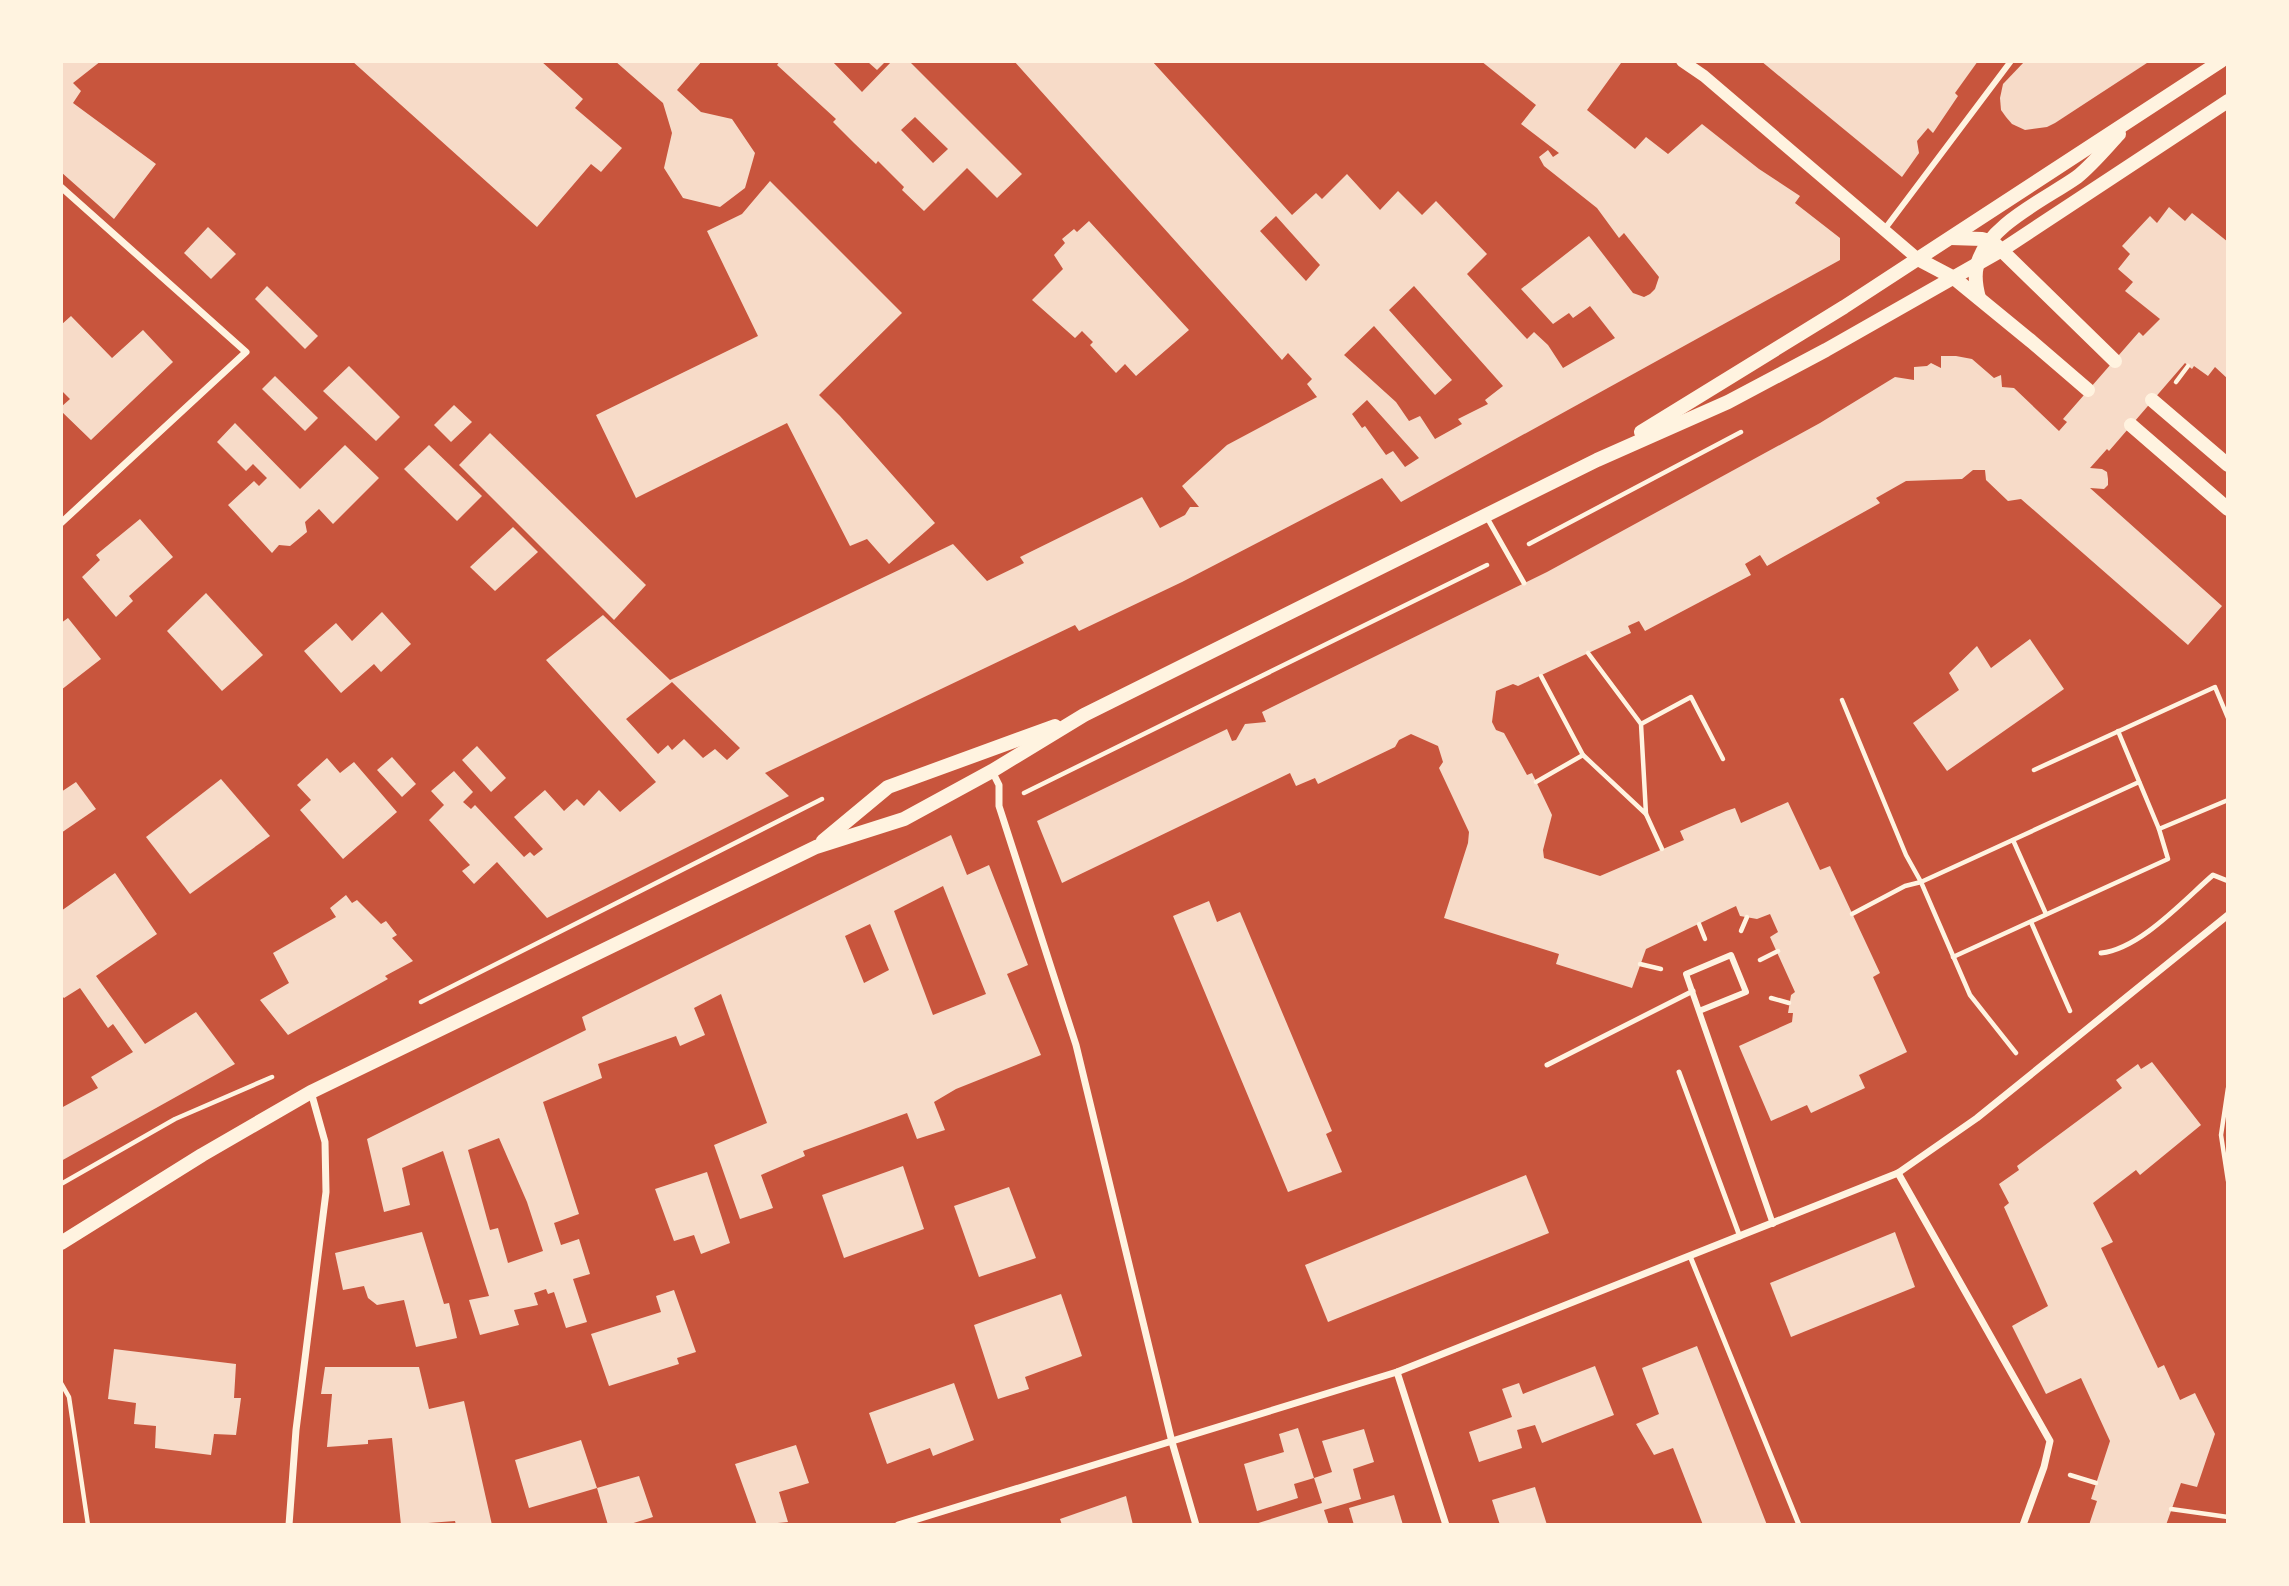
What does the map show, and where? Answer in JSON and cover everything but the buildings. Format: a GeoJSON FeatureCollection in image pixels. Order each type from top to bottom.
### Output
{"type":"FeatureCollection","features":[{"type":"Feature","properties":{"kind":"main road"},"geometry":{"type":"LineString","coordinates":[[1597,460],[1951,238],[2221,61]]}},
{"type":"Feature","properties":{"kind":"main road"},"geometry":{"type":"LineString","coordinates":[[61,1243],[202,1154],[311,1091],[816,846],[904,819],[992,771],[1084,715],[1597,460],[1728,402],[1841,342],[2002,250],[2228,101]]}},
{"type":"Feature","properties":{"kind":"main road"},"geometry":{"type":"LineString","coordinates":[[1979,298],[1975,280],[1977,264],[1989,241],[2004,226],[2080,175],[2139,114]]}},
{"type":"Feature","properties":{"kind":"main road"},"geometry":{"type":"LineString","coordinates":[[1951,238],[1982,239],[2002,250],[2115,360]]}},
{"type":"Feature","properties":{"kind":"main road"},"geometry":{"type":"LineString","coordinates":[[1918,259],[1954,278],[2088,390]]}},
{"type":"Feature","properties":{"kind":"main road"},"geometry":{"type":"LineString","coordinates":[[2152,400],[2228,465]]}},
{"type":"Feature","properties":{"kind":"main road"},"geometry":{"type":"LineString","coordinates":[[2131,425],[2228,509]]}},
{"type":"Feature","properties":{"kind":"main road"},"geometry":{"type":"LineString","coordinates":[[816,846],[888,787],[1084,715]]}},
{"type":"Feature","properties":{"kind":"street"},"geometry":{"type":"LineString","coordinates":[[1682,61],[1704,76],[1918,259]]}},
{"type":"Feature","properties":{"kind":"street"},"geometry":{"type":"LineString","coordinates":[[1884,230],[2011,61]]}},
{"type":"Feature","properties":{"kind":"street"},"geometry":{"type":"LineString","coordinates":[[61,187],[246,352],[61,523]]}},
{"type":"Feature","properties":{"kind":"street"},"geometry":{"type":"LineString","coordinates":[[992,771],[999,785],[999,806],[1076,1045],[1171,1442],[1196,1525]]}},
{"type":"Feature","properties":{"kind":"street"},"geometry":{"type":"LineString","coordinates":[[898,1525],[1398,1372],[1898,1173],[1977,1118],[2228,915]]}},
{"type":"Feature","properties":{"kind":"street"},"geometry":{"type":"LineString","coordinates":[[1699,1011],[1746,992],[1731,955],[1686,974],[1773,1224]]}},
{"type":"Feature","properties":{"kind":"street"},"geometry":{"type":"LineString","coordinates":[[289,1525],[296,1430],[326,1192],[325,1142],[311,1091]]}},
{"type":"Feature","properties":{"kind":"street"},"geometry":{"type":"LineString","coordinates":[[1898,1173],[2050,1441],[2044,1467],[2023,1525]]}},
{"type":"Feature","properties":{"kind":"street"},"geometry":{"type":"LineString","coordinates":[[1398,1372],[1446,1525]]}},
{"type":"Feature","properties":{"kind":"lane"},"geometry":{"type":"LineString","coordinates":[[1486,516],[1524,583]]}},
{"type":"Feature","properties":{"kind":"lane"},"geometry":{"type":"LineString","coordinates":[[2101,953],[2115,951],[2151,929],[2213,875],[2228,881]]}},
{"type":"Feature","properties":{"kind":"lane"},"geometry":{"type":"LineString","coordinates":[[1547,1065],[1692,991]]}},
{"type":"Feature","properties":{"kind":"lane"},"geometry":{"type":"LineString","coordinates":[[1679,1072],[1740,1237]]}},
{"type":"Feature","properties":{"kind":"lane"},"geometry":{"type":"LineString","coordinates":[[1690,1256],[1799,1525]]}},
{"type":"Feature","properties":{"kind":"path"},"geometry":{"type":"LineString","coordinates":[[999,806],[1508,555],[1753,426]]}},
{"type":"Feature","properties":{"kind":"path"},"geometry":{"type":"LineString","coordinates":[[1588,653],[1641,724],[1646,814],[1662,849]]}},
{"type":"Feature","properties":{"kind":"path"},"geometry":{"type":"LineString","coordinates":[[1541,676],[1583,755],[1646,814]]}},
{"type":"Feature","properties":{"kind":"path"},"geometry":{"type":"LineString","coordinates":[[2034,770],[2215,687],[2228,718]]}},
{"type":"Feature","properties":{"kind":"path"},"geometry":{"type":"LineString","coordinates":[[1641,724],[1691,696],[1723,760]]}},
{"type":"Feature","properties":{"kind":"path"},"geometry":{"type":"LineString","coordinates":[[1842,700],[1906,855],[1922,882],[1970,995],[2018,1056]]}},
{"type":"Feature","properties":{"kind":"path"},"geometry":{"type":"LineString","coordinates":[[1953,957],[2168,859],[2159,829],[2118,731]]}},
{"type":"Feature","properties":{"kind":"path"},"geometry":{"type":"LineString","coordinates":[[1536,782],[1583,755]]}},
{"type":"Feature","properties":{"kind":"path"},"geometry":{"type":"LineString","coordinates":[[1852,914],[1905,887],[1922,882],[2139,782]]}},
{"type":"Feature","properties":{"kind":"path"},"geometry":{"type":"LineString","coordinates":[[409,1008],[829,796]]}},
{"type":"Feature","properties":{"kind":"path"},"geometry":{"type":"LineString","coordinates":[[2159,829],[2228,800]]}},
{"type":"Feature","properties":{"kind":"path"},"geometry":{"type":"LineString","coordinates":[[2013,840],[2046,914]]}},
{"type":"Feature","properties":{"kind":"path"},"geometry":{"type":"LineString","coordinates":[[2031,922],[2070,1011]]}},
{"type":"Feature","properties":{"kind":"path"},"geometry":{"type":"LineString","coordinates":[[61,1184],[176,1119],[280,1073]]}},
{"type":"Feature","properties":{"kind":"path"},"geometry":{"type":"LineString","coordinates":[[2228,1088],[2221,1135],[2228,1181]]}},
{"type":"Feature","properties":{"kind":"path"},"geometry":{"type":"LineString","coordinates":[[61,1383],[69,1397],[88,1525]]}},
{"type":"Feature","properties":{"kind":"path"},"geometry":{"type":"LineString","coordinates":[[2171,1510],[2228,1517]]}}]}
